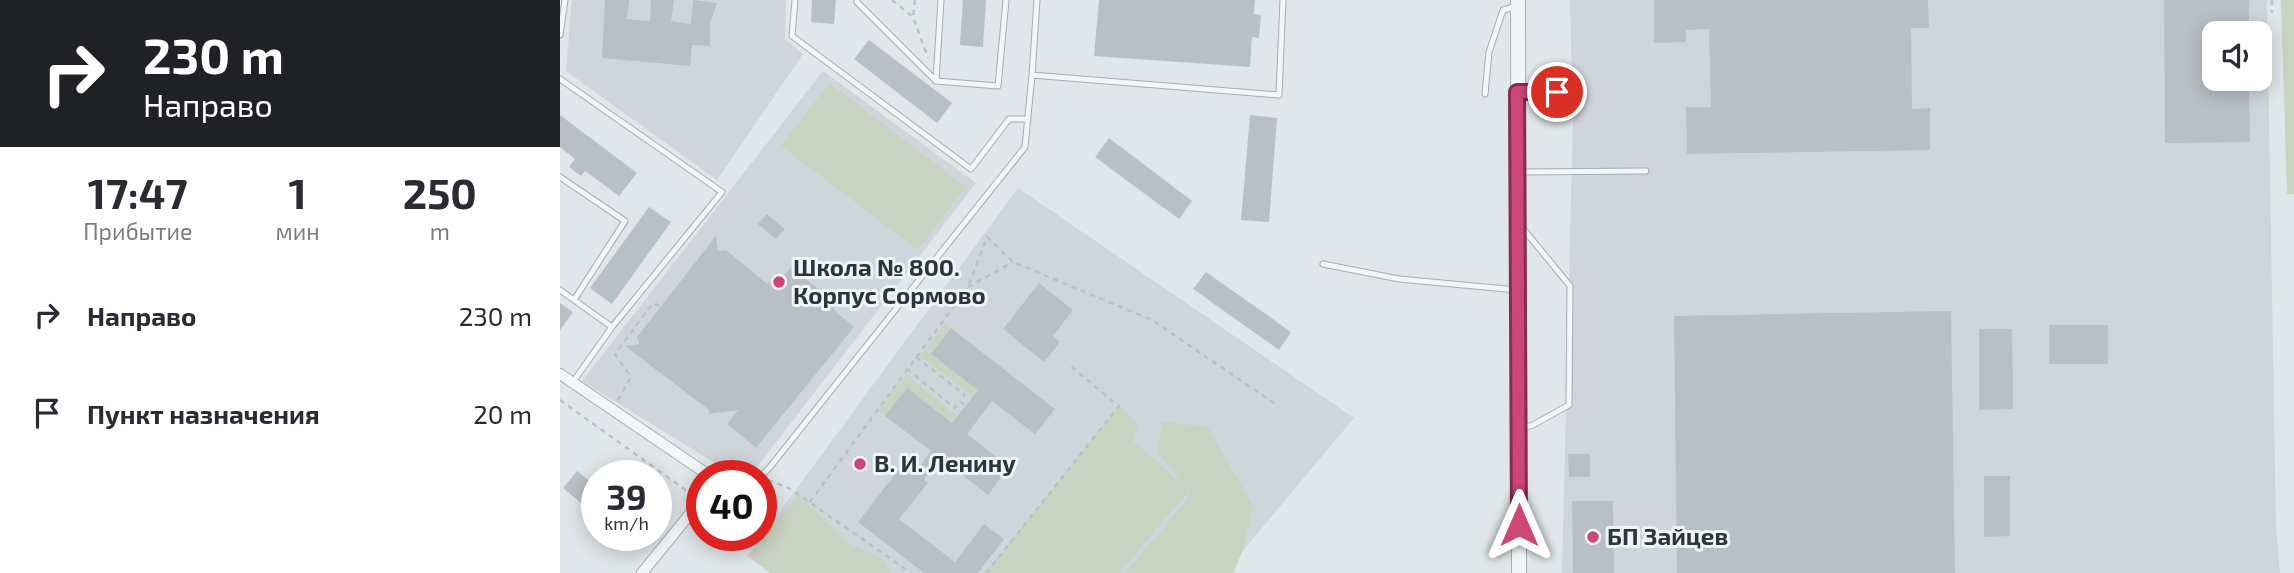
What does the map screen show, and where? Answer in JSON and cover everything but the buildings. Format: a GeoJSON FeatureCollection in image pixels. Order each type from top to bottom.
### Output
{"type":"FeatureCollection","features":[{"type":"Feature","properties":{"kind":"street"},"geometry":{"type":"LineString","coordinates":[[1518,3],[1519,573]]}},
{"type":"Feature","properties":{"kind":"street"},"geometry":{"type":"LineString","coordinates":[[560,374],[686,460]]}},
{"type":"Feature","properties":{"kind":"street"},"geometry":{"type":"LineString","coordinates":[[642,573],[686,519]]}},
{"type":"Feature","properties":{"kind":"lane"},"geometry":{"type":"LineString","coordinates":[[560,35],[565,0]]}},
{"type":"Feature","properties":{"kind":"lane"},"geometry":{"type":"LineString","coordinates":[[795,0],[792,36],[971,169],[1009,119],[1028,120]]}},
{"type":"Feature","properties":{"kind":"lane"},"geometry":{"type":"LineString","coordinates":[[858,0],[936,81],[998,86],[1006,0]]}},
{"type":"Feature","properties":{"kind":"lane"},"geometry":{"type":"LineString","coordinates":[[936,81],[941,0]]}},
{"type":"Feature","properties":{"kind":"lane"},"geometry":{"type":"LineString","coordinates":[[776,460],[1025,147],[1037,0]]}},
{"type":"Feature","properties":{"kind":"lane"},"geometry":{"type":"LineString","coordinates":[[1032,75],[1279,95],[1283,0]]}},
{"type":"Feature","properties":{"kind":"lane"},"geometry":{"type":"LineString","coordinates":[[1485,93],[1489,52],[1503,10],[1518,3]]}},
{"type":"Feature","properties":{"kind":"lane"},"geometry":{"type":"LineString","coordinates":[[560,79],[722,192],[612,327],[573,382]]}},
{"type":"Feature","properties":{"kind":"lane"},"geometry":{"type":"LineString","coordinates":[[1517,92],[1577,93]]}},
{"type":"Feature","properties":{"kind":"lane"},"geometry":{"type":"LineString","coordinates":[[1517,172],[1646,171]]}},
{"type":"Feature","properties":{"kind":"lane"},"geometry":{"type":"LineString","coordinates":[[560,177],[625,221],[574,300]]}},
{"type":"Feature","properties":{"kind":"lane"},"geometry":{"type":"LineString","coordinates":[[1517,220],[1570,286],[1569,405],[1519,430]]}},
{"type":"Feature","properties":{"kind":"lane"},"geometry":{"type":"LineString","coordinates":[[1323,264],[1399,279],[1518,290]]}},
{"type":"Feature","properties":{"kind":"lane"},"geometry":{"type":"LineString","coordinates":[[560,290],[612,327]]}},
{"type":"Feature","properties":{"kind":"path"},"geometry":{"type":"LineString","coordinates":[[892,0],[913,17]]}},
{"type":"Feature","properties":{"kind":"path"},"geometry":{"type":"LineString","coordinates":[[915,0],[913,17],[936,81]]}},
{"type":"Feature","properties":{"kind":"path"},"geometry":{"type":"LineString","coordinates":[[2272,0],[2272,13]]}},
{"type":"Feature","properties":{"kind":"path"},"geometry":{"type":"LineString","coordinates":[[810,502],[968,287],[987,237],[1013,262],[1152,320],[1277,405]]}},
{"type":"Feature","properties":{"kind":"path"},"geometry":{"type":"LineString","coordinates":[[968,287],[1013,262]]}},
{"type":"Feature","properties":{"kind":"path"},"geometry":{"type":"LineString","coordinates":[[611,409],[631,377],[615,354],[653,303],[661,307]]}},
{"type":"Feature","properties":{"kind":"path"},"geometry":{"type":"LineString","coordinates":[[907,369],[955,408],[965,395],[916,357]]}},
{"type":"Feature","properties":{"kind":"path"},"geometry":{"type":"LineString","coordinates":[[986,573],[1119,406],[1068,364]]}},
{"type":"Feature","properties":{"kind":"path"},"geometry":{"type":"LineString","coordinates":[[560,400],[686,489]]}},
{"type":"Feature","properties":{"kind":"path"},"geometry":{"type":"LineString","coordinates":[[960,401],[966,406]]}},
{"type":"Feature","properties":{"kind":"path"},"geometry":{"type":"LineString","coordinates":[[777,483],[810,502],[911,573]]}},
{"type":"Feature","properties":{"kind":"shaded area"},"geometry":{"type":"Polygon","coordinates":[[[572,0],[786,0],[785,39],[803,54],[717,180],[566,71],[572,0]]]}},
{"type":"Feature","properties":{"kind":"shaded area"},"geometry":{"type":"Polygon","coordinates":[[[1570,0],[2267,0],[2267,21],[2202,21],[2202,91],[2269,91],[2276,529],[2280,573],[1562,573],[1573,116],[1570,0]]]}},
{"type":"Feature","properties":{"kind":"shaded area","name":"Школа № 800. Корпус Сормово"},"geometry":{"type":"Polygon","coordinates":[[[823,71],[976,183],[762,460],[710,460],[582,381],[823,71]]]}},
{"type":"Feature","properties":{"kind":"shaded area"},"geometry":{"type":"Polygon","coordinates":[[[1018,188],[1354,418],[1224,573],[770,573],[747,556],[751,551],[777,551],[777,515],[1018,188]]]}},
{"type":"Feature","properties":{"kind":"green space"},"geometry":{"type":"Polygon","coordinates":[[[2281,0],[2294,0],[2294,194],[2287,194],[2281,0]]]}},
{"type":"Feature","properties":{"kind":"green space"},"geometry":{"type":"Polygon","coordinates":[[[829,83],[966,187],[918,250],[781,146],[829,83]]]}},
{"type":"Feature","properties":{"kind":"green space"},"geometry":{"type":"Polygon","coordinates":[[[945,323],[951,328],[978,390],[973,397],[920,356],[945,323]]]}},
{"type":"Feature","properties":{"kind":"green space"},"geometry":{"type":"Polygon","coordinates":[[[906,374],[958,417],[952,423],[885,416],[877,411],[906,374]]]}},
{"type":"Feature","properties":{"kind":"green space"},"geometry":{"type":"Polygon","coordinates":[[[1119,406],[1138,424],[1133,441],[1185,486],[1158,452],[1162,422],[1208,427],[1253,506],[1243,550],[1233,573],[1125,573],[1187,500],[1189,491],[1119,573],[986,573],[1119,406]]]}},
{"type":"Feature","properties":{"kind":"green space"},"geometry":{"type":"Polygon","coordinates":[[[799,495],[848,543],[884,560],[890,573],[771,573],[748,555],[751,551],[777,551],[777,521],[799,495]]]}},
{"type":"Feature","properties":{"kind":"place","name":"Школа № 800. Корпус Сормово"},"geometry":{"type":"Point","coordinates":[779,282]}},
{"type":"Feature","properties":{"kind":"place","name":"В. И. Ленину"},"geometry":{"type":"Point","coordinates":[860,464]}},
{"type":"Feature","properties":{"kind":"place","name":"БП Зайцев"},"geometry":{"type":"Point","coordinates":[1593,537]}},
{"type":"Feature","properties":{"kind":"route"},"geometry":{"type":"LineString","coordinates":[[1519,525],[1517,92],[1557,92]]}}]}
